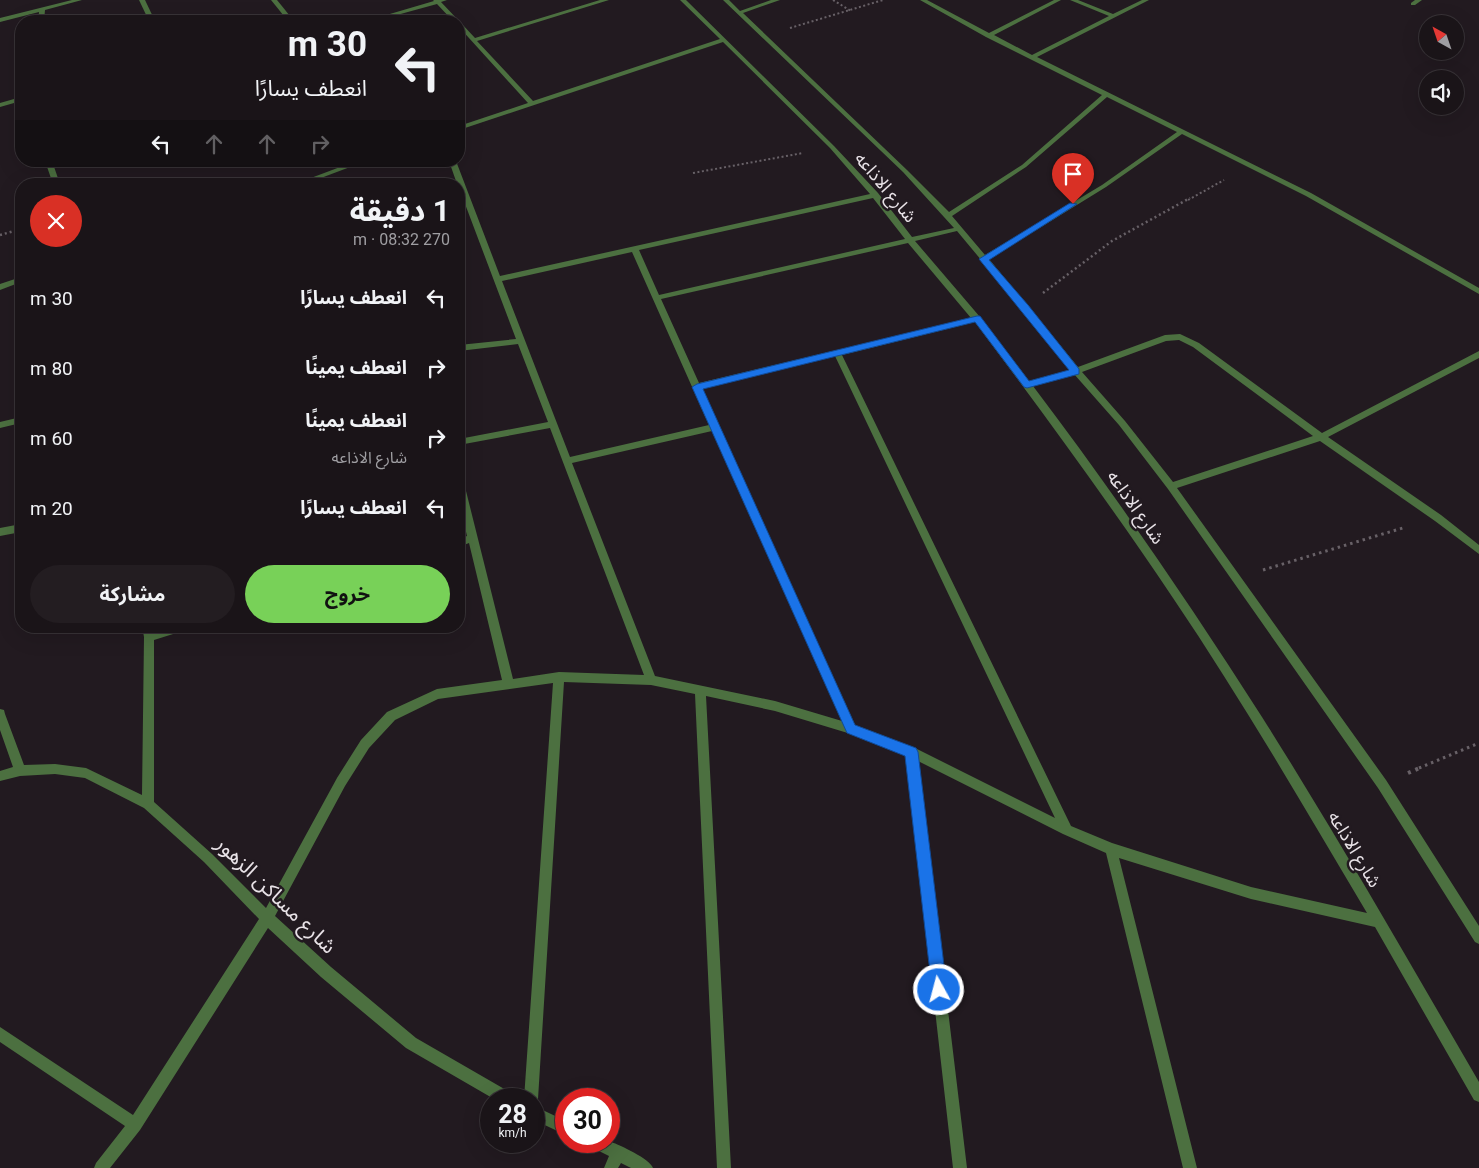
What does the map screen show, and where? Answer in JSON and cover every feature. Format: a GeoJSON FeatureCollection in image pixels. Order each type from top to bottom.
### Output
{"type":"FeatureCollection","features":[{"type":"Feature","properties":{"kind":"street"},"geometry":{"type":"LineString","coordinates":[[21,15],[79,0]]}},
{"type":"Feature","properties":{"kind":"street"},"geometry":{"type":"LineString","coordinates":[[142,0],[149,15]]}},
{"type":"Feature","properties":{"kind":"street"},"geometry":{"type":"LineString","coordinates":[[274,0],[286,15]]}},
{"type":"Feature","properties":{"kind":"street"},"geometry":{"type":"LineString","coordinates":[[473,40],[606,0]]}},
{"type":"Feature","properties":{"kind":"street","name":"شارع الاذاعه"},"geometry":{"type":"LineString","coordinates":[[682,0],[832,147],[875,195],[910,240],[977,319],[1118,508],[1259,722],[1379,922],[1479,1095]]}},
{"type":"Feature","properties":{"kind":"street","name":"شارع الاذاعه"},"geometry":{"type":"LineString","coordinates":[[726,0],[905,171],[948,216],[1076,371],[1122,423],[1171,486],[1382,784],[1479,938]]}},
{"type":"Feature","properties":{"kind":"street"},"geometry":{"type":"LineString","coordinates":[[740,13],[777,0]]}},
{"type":"Feature","properties":{"kind":"street"},"geometry":{"type":"LineString","coordinates":[[923,0],[1031,58],[1251,165],[1345,214],[1479,291]]}},
{"type":"Feature","properties":{"kind":"street"},"geometry":{"type":"LineString","coordinates":[[988,36],[1058,0]]}},
{"type":"Feature","properties":{"kind":"street"},"geometry":{"type":"LineString","coordinates":[[1073,0],[1113,16]]}},
{"type":"Feature","properties":{"kind":"street"},"geometry":{"type":"LineString","coordinates":[[1031,58],[1146,0]]}},
{"type":"Feature","properties":{"kind":"street"},"geometry":{"type":"LineString","coordinates":[[1413,4],[1420,0]]}},
{"type":"Feature","properties":{"kind":"street"},"geometry":{"type":"LineString","coordinates":[[391,15],[439,1],[451,15]]}},
{"type":"Feature","properties":{"kind":"street"},"geometry":{"type":"LineString","coordinates":[[42,10],[42,15]]}},
{"type":"Feature","properties":{"kind":"street"},"geometry":{"type":"LineString","coordinates":[[0,20],[15,16]]}},
{"type":"Feature","properties":{"kind":"street"},"geometry":{"type":"LineString","coordinates":[[465,31],[531,103]]}},
{"type":"Feature","properties":{"kind":"street"},"geometry":{"type":"LineString","coordinates":[[465,126],[724,40]]}},
{"type":"Feature","properties":{"kind":"street"},"geometry":{"type":"LineString","coordinates":[[948,216],[1024,166],[1106,95]]}},
{"type":"Feature","properties":{"kind":"street"},"geometry":{"type":"LineString","coordinates":[[0,105],[15,101]]}},
{"type":"Feature","properties":{"kind":"street"},"geometry":{"type":"LineString","coordinates":[[984,259],[1104,186],[1181,132]]}},
{"type":"Feature","properties":{"kind":"street"},"geometry":{"type":"LineString","coordinates":[[315,178],[346,167]]}},
{"type":"Feature","properties":{"kind":"street"},"geometry":{"type":"LineString","coordinates":[[465,194],[651,680]]}},
{"type":"Feature","properties":{"kind":"street"},"geometry":{"type":"LineString","coordinates":[[498,279],[875,195]]}},
{"type":"Feature","properties":{"kind":"street"},"geometry":{"type":"LineString","coordinates":[[656,298],[958,229]]}},
{"type":"Feature","properties":{"kind":"street"},"geometry":{"type":"LineString","coordinates":[[634,248],[851,729]]}},
{"type":"Feature","properties":{"kind":"street"},"geometry":{"type":"LineString","coordinates":[[0,287],[15,281]]}},
{"type":"Feature","properties":{"kind":"street"},"geometry":{"type":"LineString","coordinates":[[697,387],[977,319]]}},
{"type":"Feature","properties":{"kind":"street"},"geometry":{"type":"LineString","coordinates":[[1027,385],[1076,371],[1165,338],[1180,337],[1196,345],[1321,437],[1438,518],[1479,550]]}},
{"type":"Feature","properties":{"kind":"street"},"geometry":{"type":"LineString","coordinates":[[465,347],[520,341]]}},
{"type":"Feature","properties":{"kind":"street"},"geometry":{"type":"LineString","coordinates":[[838,352],[1067,830]]}},
{"type":"Feature","properties":{"kind":"street"},"geometry":{"type":"LineString","coordinates":[[1171,486],[1321,437],[1479,354]]}},
{"type":"Feature","properties":{"kind":"street"},"geometry":{"type":"LineString","coordinates":[[0,425],[15,421]]}},
{"type":"Feature","properties":{"kind":"street"},"geometry":{"type":"LineString","coordinates":[[465,441],[553,424]]}},
{"type":"Feature","properties":{"kind":"street"},"geometry":{"type":"LineString","coordinates":[[567,461],[715,427]]}},
{"type":"Feature","properties":{"kind":"street"},"geometry":{"type":"LineString","coordinates":[[465,507],[509,685]]}},
{"type":"Feature","properties":{"kind":"street"},"geometry":{"type":"LineString","coordinates":[[0,532],[15,529]]}},
{"type":"Feature","properties":{"kind":"street"},"geometry":{"type":"LineString","coordinates":[[465,541],[473,538]]}},
{"type":"Feature","properties":{"kind":"street"},"geometry":{"type":"LineString","coordinates":[[148,633],[148,804]]}},
{"type":"Feature","properties":{"kind":"street"},"geometry":{"type":"LineString","coordinates":[[101,1168],[135,1124],[267,918],[340,782],[365,744],[391,716],[437,694],[559,677],[651,680],[775,706],[851,729],[911,752],[1067,830],[1111,849],[1251,893],[1379,922]]}},
{"type":"Feature","properties":{"kind":"street"},"geometry":{"type":"LineString","coordinates":[[532,1088],[559,677]]}},
{"type":"Feature","properties":{"kind":"street"},"geometry":{"type":"LineString","coordinates":[[700,689],[724,1168]]}},
{"type":"Feature","properties":{"kind":"street"},"geometry":{"type":"LineString","coordinates":[[0,714],[20,771]]}},
{"type":"Feature","properties":{"kind":"street"},"geometry":{"type":"LineString","coordinates":[[911,752],[960,1168]]}},
{"type":"Feature","properties":{"kind":"street","name":"شارع مساكن الزهور"},"geometry":{"type":"LineString","coordinates":[[0,776],[20,771],[54,769],[86,772],[148,804],[208,858],[267,918],[326,972],[411,1043],[489,1088]]}},
{"type":"Feature","properties":{"kind":"street"},"geometry":{"type":"LineString","coordinates":[[1111,849],[1190,1168]]}},
{"type":"Feature","properties":{"kind":"street"},"geometry":{"type":"LineString","coordinates":[[0,1034],[135,1124]]}},
{"type":"Feature","properties":{"kind":"street"},"geometry":{"type":"LineString","coordinates":[[611,1168],[618,1153]]}},
{"type":"Feature","properties":{"kind":"street"},"geometry":{"type":"LineString","coordinates":[[620,1153],[646,1168]]}},
{"type":"Feature","properties":{"kind":"path"},"geometry":{"type":"LineString","coordinates":[[833,0],[851,11]]}},
{"type":"Feature","properties":{"kind":"path"},"geometry":{"type":"LineString","coordinates":[[763,35],[851,11],[883,0]]}},
{"type":"Feature","properties":{"kind":"path"},"geometry":{"type":"LineString","coordinates":[[693,173],[832,147]]}},
{"type":"Feature","properties":{"kind":"path"},"geometry":{"type":"LineString","coordinates":[[1025,307],[1112,241],[1251,165]]}},
{"type":"Feature","properties":{"kind":"path"},"geometry":{"type":"LineString","coordinates":[[0,235],[15,231]]}},
{"type":"Feature","properties":{"kind":"path"},"geometry":{"type":"LineString","coordinates":[[1236,578],[1438,518]]}},
{"type":"Feature","properties":{"kind":"path"},"geometry":{"type":"LineString","coordinates":[[1382,784],[1479,743]]}},
{"type":"Feature","properties":{"kind":"route"},"geometry":{"type":"LineString","coordinates":[[939,990],[911,752],[851,729],[697,387],[977,319],[1027,385],[1076,371],[984,259],[1073,204]]}}]}
